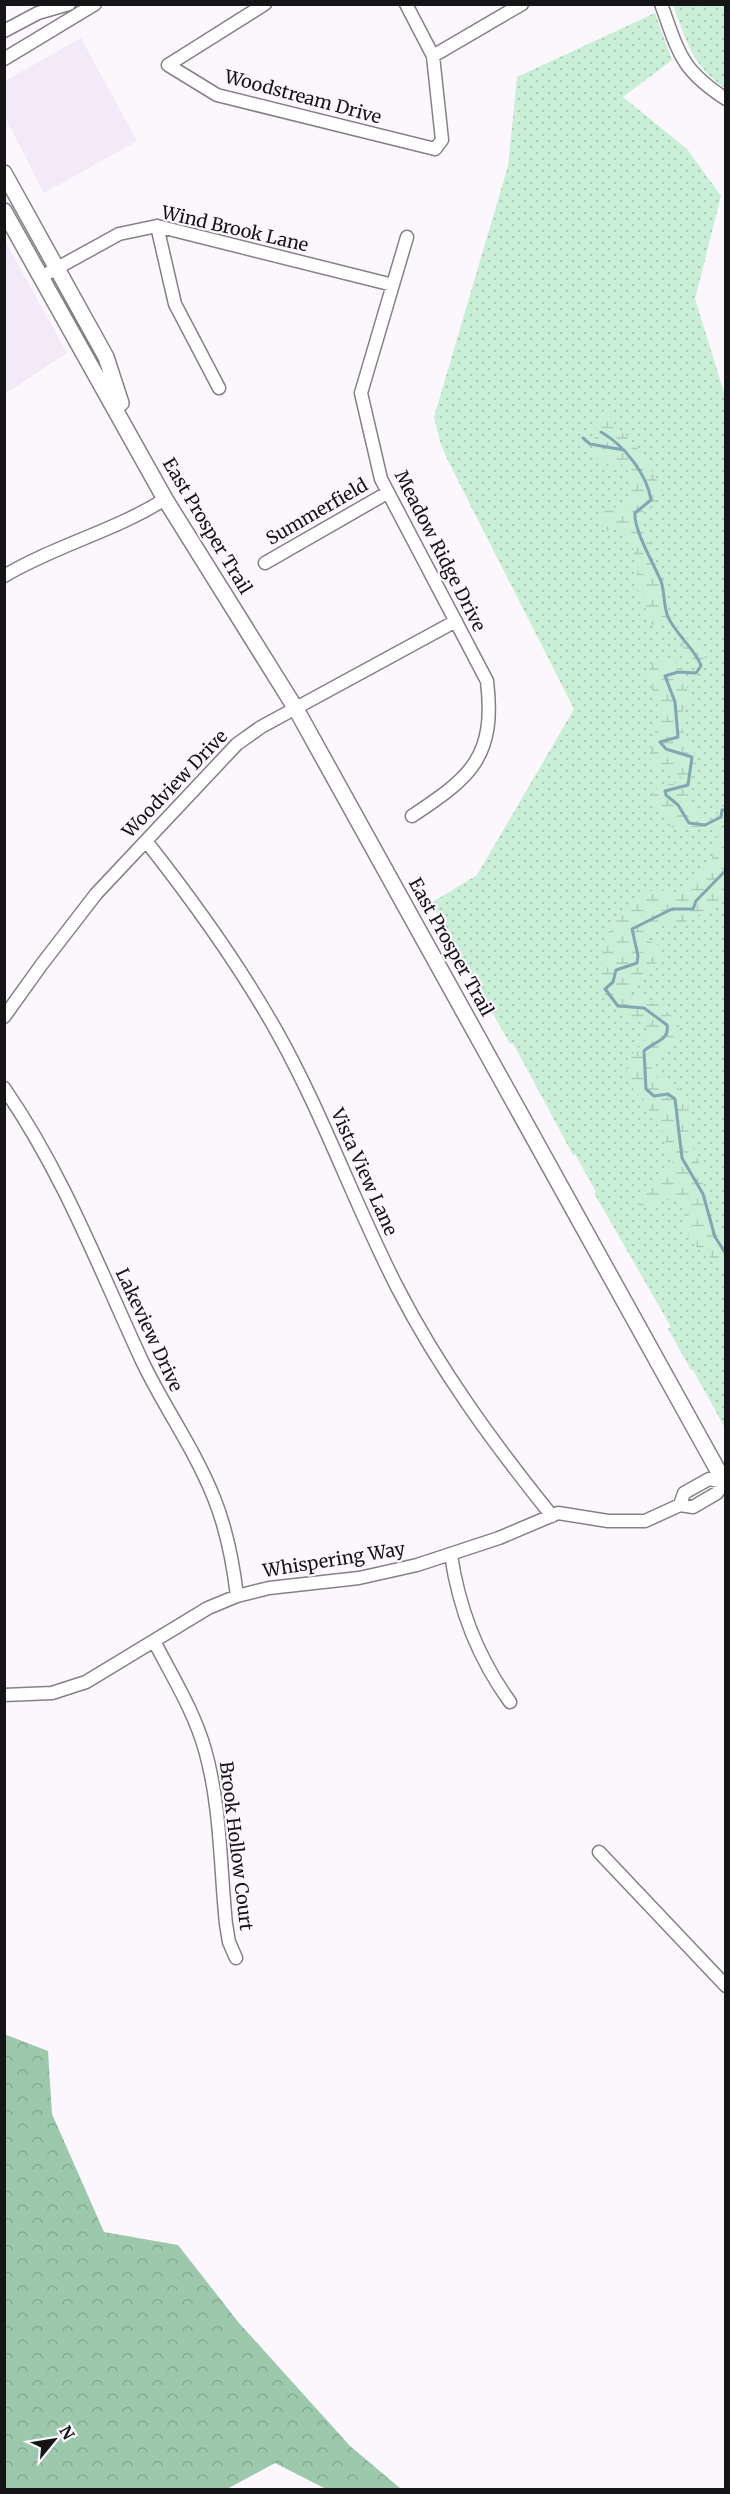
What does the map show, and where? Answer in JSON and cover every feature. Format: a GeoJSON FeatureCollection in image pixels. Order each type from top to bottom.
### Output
{"type":"FeatureCollection","features":[{"type":"Feature","properties":{"kind":"main road","name":"East Prosper Trail"},"geometry":{"type":"LineString","coordinates":[[4,173],[106,357],[131,435]]}},
{"type":"Feature","properties":{"kind":"main road","name":"East Prosper Trail"},"geometry":{"type":"LineString","coordinates":[[4,211],[165,499],[296,709],[725,1483]]}},
{"type":"Feature","properties":{"kind":"street"},"geometry":{"type":"LineString","coordinates":[[4,31],[38,13],[69,4]]}},
{"type":"Feature","properties":{"kind":"street"},"geometry":{"type":"LineString","coordinates":[[4,59],[94,4]]}},
{"type":"Feature","properties":{"kind":"street","name":"Woodstream Drive"},"geometry":{"type":"LineString","coordinates":[[265,4],[168,65],[217,95],[435,149],[442,140],[433,56]]}},
{"type":"Feature","properties":{"kind":"street"},"geometry":{"type":"LineString","coordinates":[[406,4],[433,56],[522,4]]}},
{"type":"Feature","properties":{"kind":"street"},"geometry":{"type":"LineString","coordinates":[[661,4],[682,60],[700,82],[726,99]]}},
{"type":"Feature","properties":{"kind":"street"},"geometry":{"type":"LineString","coordinates":[[158,226],[175,304],[219,388]]}},
{"type":"Feature","properties":{"kind":"street","name":"Wind Brook Lane"},"geometry":{"type":"LineString","coordinates":[[41,277],[119,234],[158,226],[393,285]]}},
{"type":"Feature","properties":{"kind":"street","name":"Meadow Ridge Drive"},"geometry":{"type":"LineString","coordinates":[[407,237],[361,393],[381,479],[487,681],[491,712],[486,745],[470,770],[450,791],[412,816]]}},
{"type":"Feature","properties":{"kind":"street","name":"Summerfield"},"geometry":{"type":"LineString","coordinates":[[265,563],[387,493]]}},
{"type":"Feature","properties":{"kind":"street"},"geometry":{"type":"LineString","coordinates":[[4,576],[46,554],[136,516],[165,499]]}},
{"type":"Feature","properties":{"kind":"street","name":"Woodview Drive"},"geometry":{"type":"LineString","coordinates":[[4,1017],[96,894],[237,744],[261,727],[456,621]]}},
{"type":"Feature","properties":{"kind":"street","name":"Vista View Lane"},"geometry":{"type":"LineString","coordinates":[[146,841],[213,928],[277,1032],[304,1082],[368,1229],[420,1330],[490,1437],[552,1516]]}},
{"type":"Feature","properties":{"kind":"street","name":"Lakeview Drive"},"geometry":{"type":"LineString","coordinates":[[4,1088],[52,1164],[77,1214],[144,1365],[214,1498],[230,1550],[237,1596]]}},
{"type":"Feature","properties":{"kind":"street","name":"Whispering Way"},"geometry":{"type":"LineString","coordinates":[[4,1695],[30,1695],[67,1689],[100,1675],[208,1608],[237,1596],[269,1588],[359,1578],[451,1555],[564,1513],[608,1521],[630,1522],[655,1517],[680,1505],[684,1492],[709,1479],[725,1483]]}},
{"type":"Feature","properties":{"kind":"street"},"geometry":{"type":"LineString","coordinates":[[451,1555],[456,1587],[472,1636],[490,1672],[510,1702]]}},
{"type":"Feature","properties":{"kind":"street","name":"Brook Hollow Court"},"geometry":{"type":"LineString","coordinates":[[154,1641],[193,1718],[207,1757],[214,1790],[222,1858],[226,1924],[229,1942],[236,1958]]}},
{"type":"Feature","properties":{"kind":"street"},"geometry":{"type":"LineString","coordinates":[[599,1852],[726,1986]]}},
{"type":"Feature","properties":{"kind":"shaded area"},"geometry":{"type":"Polygon","coordinates":[[[81,38],[137,141],[44,193],[5,117],[5,81],[81,38]]]}},
{"type":"Feature","properties":{"kind":"shaded area"},"geometry":{"type":"Polygon","coordinates":[[[4,239],[67,353],[5,394],[4,394],[4,239]]]}},
{"type":"Feature","properties":{"kind":"green space"},"geometry":{"type":"Polygon","coordinates":[[[673,5],[725,5],[725,88],[714,80],[697,61],[686,41],[673,5]]]}},
{"type":"Feature","properties":{"kind":"green space"},"geometry":{"type":"Polygon","coordinates":[[[655,13],[672,60],[623,97],[687,149],[721,196],[695,299],[726,399],[725,1428],[668,1329],[671,1327],[594,1193],[596,1192],[575,1154],[573,1155],[513,1043],[510,1044],[431,903],[477,875],[574,709],[449,463],[441,445],[434,417],[508,166],[517,77],[655,13]]]}},
{"type":"Feature","properties":{"kind":"green space"},"geometry":{"type":"Polygon","coordinates":[[[604,410],[617,428],[635,445],[662,488],[655,503],[642,514],[642,521],[651,543],[670,616],[689,641],[705,653],[704,663],[700,668],[682,646],[666,620],[660,626],[650,625],[647,622],[644,596],[634,588],[639,565],[635,560],[632,541],[622,529],[604,531],[597,517],[600,513],[630,502],[632,492],[630,477],[623,462],[620,467],[602,466],[598,460],[594,438],[597,423],[604,410]]]}},
{"type":"Feature","properties":{"kind":"green space"},"geometry":{"type":"Polygon","coordinates":[[[655,662],[675,662],[686,673],[688,703],[683,710],[681,728],[691,742],[696,764],[695,773],[682,778],[670,768],[659,769],[649,757],[660,711],[647,675],[651,665],[655,662]]]}},
{"type":"Feature","properties":{"kind":"green space"},"geometry":{"type":"Polygon","coordinates":[[[678,782],[686,786],[688,805],[704,823],[703,827],[672,828],[665,811],[655,803],[652,793],[659,787],[678,782]]]}},
{"type":"Feature","properties":{"kind":"green space"},"geometry":{"type":"Polygon","coordinates":[[[725,803],[725,894],[704,913],[690,918],[682,925],[660,925],[648,932],[649,941],[658,945],[660,953],[655,964],[637,979],[630,991],[634,996],[664,1010],[679,1024],[679,1031],[672,1043],[650,1065],[659,1080],[676,1084],[689,1110],[692,1124],[689,1138],[704,1175],[703,1188],[712,1221],[725,1237],[725,1266],[703,1253],[691,1241],[684,1225],[685,1207],[681,1198],[656,1202],[644,1208],[637,1206],[646,1186],[671,1170],[673,1164],[667,1150],[664,1133],[646,1104],[634,1090],[627,1074],[626,1061],[647,1038],[647,1026],[618,1011],[601,989],[603,947],[615,922],[629,905],[645,893],[680,892],[691,878],[708,865],[712,858],[716,820],[725,803]]]}},
{"type":"Feature","properties":{"kind":"green space"},"geometry":{"type":"Polygon","coordinates":[[[4,2034],[48,2051],[52,2114],[104,2232],[178,2245],[239,2323],[350,2446],[401,2489],[326,2489],[275,2463],[227,2489],[5,2489],[4,2034]]]}},
{"type":"Feature","properties":{"kind":"waterway"},"geometry":{"type":"LineString","coordinates":[[601,432],[626,452],[645,480],[651,500],[635,513],[637,528],[661,581],[668,617],[696,655],[701,666],[696,673],[678,672],[665,676],[675,702],[678,737],[660,742],[666,749],[692,757],[688,785],[665,791],[666,795],[678,805],[689,823],[705,825],[721,817],[722,810],[726,810]]}},
{"type":"Feature","properties":{"kind":"waterway"},"geometry":{"type":"LineString","coordinates":[[583,438],[590,444],[624,450]]}},
{"type":"Feature","properties":{"kind":"waterway"},"geometry":{"type":"LineString","coordinates":[[726,870],[696,901],[693,909],[672,909],[632,929],[638,956],[637,963],[616,970],[613,982],[605,989],[618,1006],[644,1008],[667,1025],[664,1038],[644,1051],[646,1089],[654,1096],[668,1094],[675,1099],[682,1158],[703,1194],[715,1237],[726,1254]]}}]}
